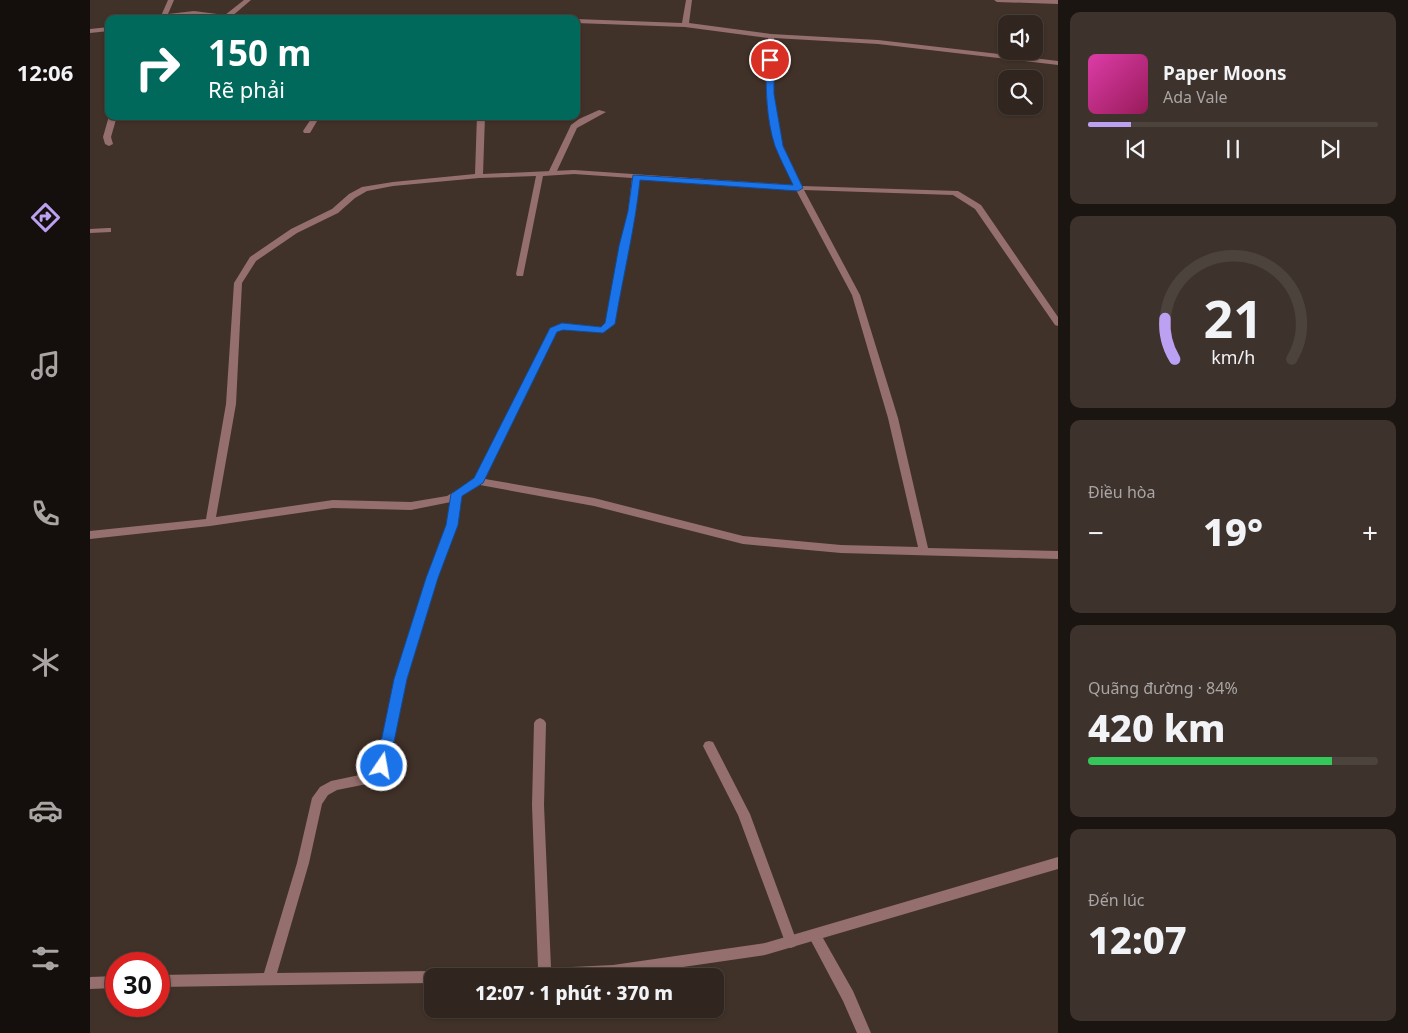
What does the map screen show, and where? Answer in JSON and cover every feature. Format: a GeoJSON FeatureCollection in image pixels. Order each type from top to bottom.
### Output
{"type":"FeatureCollection","features":[{"type":"Feature","properties":{"kind":"street"},"geometry":{"type":"LineString","coordinates":[[165,15],[171,0]]}},
{"type":"Feature","properties":{"kind":"street"},"geometry":{"type":"LineString","coordinates":[[232,15],[248,0]]}},
{"type":"Feature","properties":{"kind":"street"},"geometry":{"type":"LineString","coordinates":[[685,25],[689,0]]}},
{"type":"Feature","properties":{"kind":"street"},"geometry":{"type":"LineString","coordinates":[[997,0],[1058,2]]}},
{"type":"Feature","properties":{"kind":"street"},"geometry":{"type":"LineString","coordinates":[[180,15],[197,12],[213,15]]}},
{"type":"Feature","properties":{"kind":"street"},"geometry":{"type":"LineString","coordinates":[[580,21],[685,25],[770,36],[912,45],[1058,64]]}},
{"type":"Feature","properties":{"kind":"street"},"geometry":{"type":"LineString","coordinates":[[90,31],[105,29]]}},
{"type":"Feature","properties":{"kind":"street"},"geometry":{"type":"LineString","coordinates":[[770,36],[770,94],[779,146],[798,188],[856,295],[893,418],[924,551]]}},
{"type":"Feature","properties":{"kind":"street"},"geometry":{"type":"LineString","coordinates":[[552,173],[574,127],[582,120],[602,112]]}},
{"type":"Feature","properties":{"kind":"street"},"geometry":{"type":"LineString","coordinates":[[109,144],[107,136],[112,120]]}},
{"type":"Feature","properties":{"kind":"street"},"geometry":{"type":"LineString","coordinates":[[308,131],[314,120]]}},
{"type":"Feature","properties":{"kind":"street"},"geometry":{"type":"LineString","coordinates":[[479,176],[481,120]]}},
{"type":"Feature","properties":{"kind":"street"},"geometry":{"type":"LineString","coordinates":[[210,522],[231,404],[238,283],[253,259],[294,231],[335,211],[352,196],[365,189],[393,184],[479,176],[574,172],[798,188],[940,190],[965,197],[978,207],[1058,323]]}},
{"type":"Feature","properties":{"kind":"street"},"geometry":{"type":"LineString","coordinates":[[520,274],[540,174]]}},
{"type":"Feature","properties":{"kind":"street"},"geometry":{"type":"LineString","coordinates":[[90,535],[210,522],[333,504],[411,506],[442,501],[479,481],[553,330],[562,326],[603,330],[610,324],[632,211],[636,177]]}},
{"type":"Feature","properties":{"kind":"street"},"geometry":{"type":"LineString","coordinates":[[90,231],[108,230]]}},
{"type":"Feature","properties":{"kind":"street"},"geometry":{"type":"LineString","coordinates":[[479,481],[594,502],[742,540],[841,549],[1058,555]]}},
{"type":"Feature","properties":{"kind":"street"},"geometry":{"type":"LineString","coordinates":[[269,979],[303,863],[316,802],[324,791],[335,785],[367,781],[373,778],[382,766],[401,679],[432,578],[452,525],[457,494]]}},
{"type":"Feature","properties":{"kind":"street"},"geometry":{"type":"LineString","coordinates":[[540,723],[538,814],[545,968]]}},
{"type":"Feature","properties":{"kind":"street"},"geometry":{"type":"LineString","coordinates":[[709,746],[744,814],[791,942]]}},
{"type":"Feature","properties":{"kind":"street"},"geometry":{"type":"LineString","coordinates":[[637,968],[765,949],[1058,863]]}},
{"type":"Feature","properties":{"kind":"street"},"geometry":{"type":"LineString","coordinates":[[814,935],[848,996],[864,1033]]}},
{"type":"Feature","properties":{"kind":"street"},"geometry":{"type":"LineString","coordinates":[[170,981],[424,977]]}},
{"type":"Feature","properties":{"kind":"street"},"geometry":{"type":"LineString","coordinates":[[90,983],[105,982]]}},
{"type":"Feature","properties":{"kind":"route"},"geometry":{"type":"LineString","coordinates":[[382,766],[411,642],[452,525],[457,494],[479,481],[535,371],[553,330],[562,326],[600,331],[610,324],[632,211],[636,177],[798,188],[779,146],[770,94],[770,60]]}}]}
